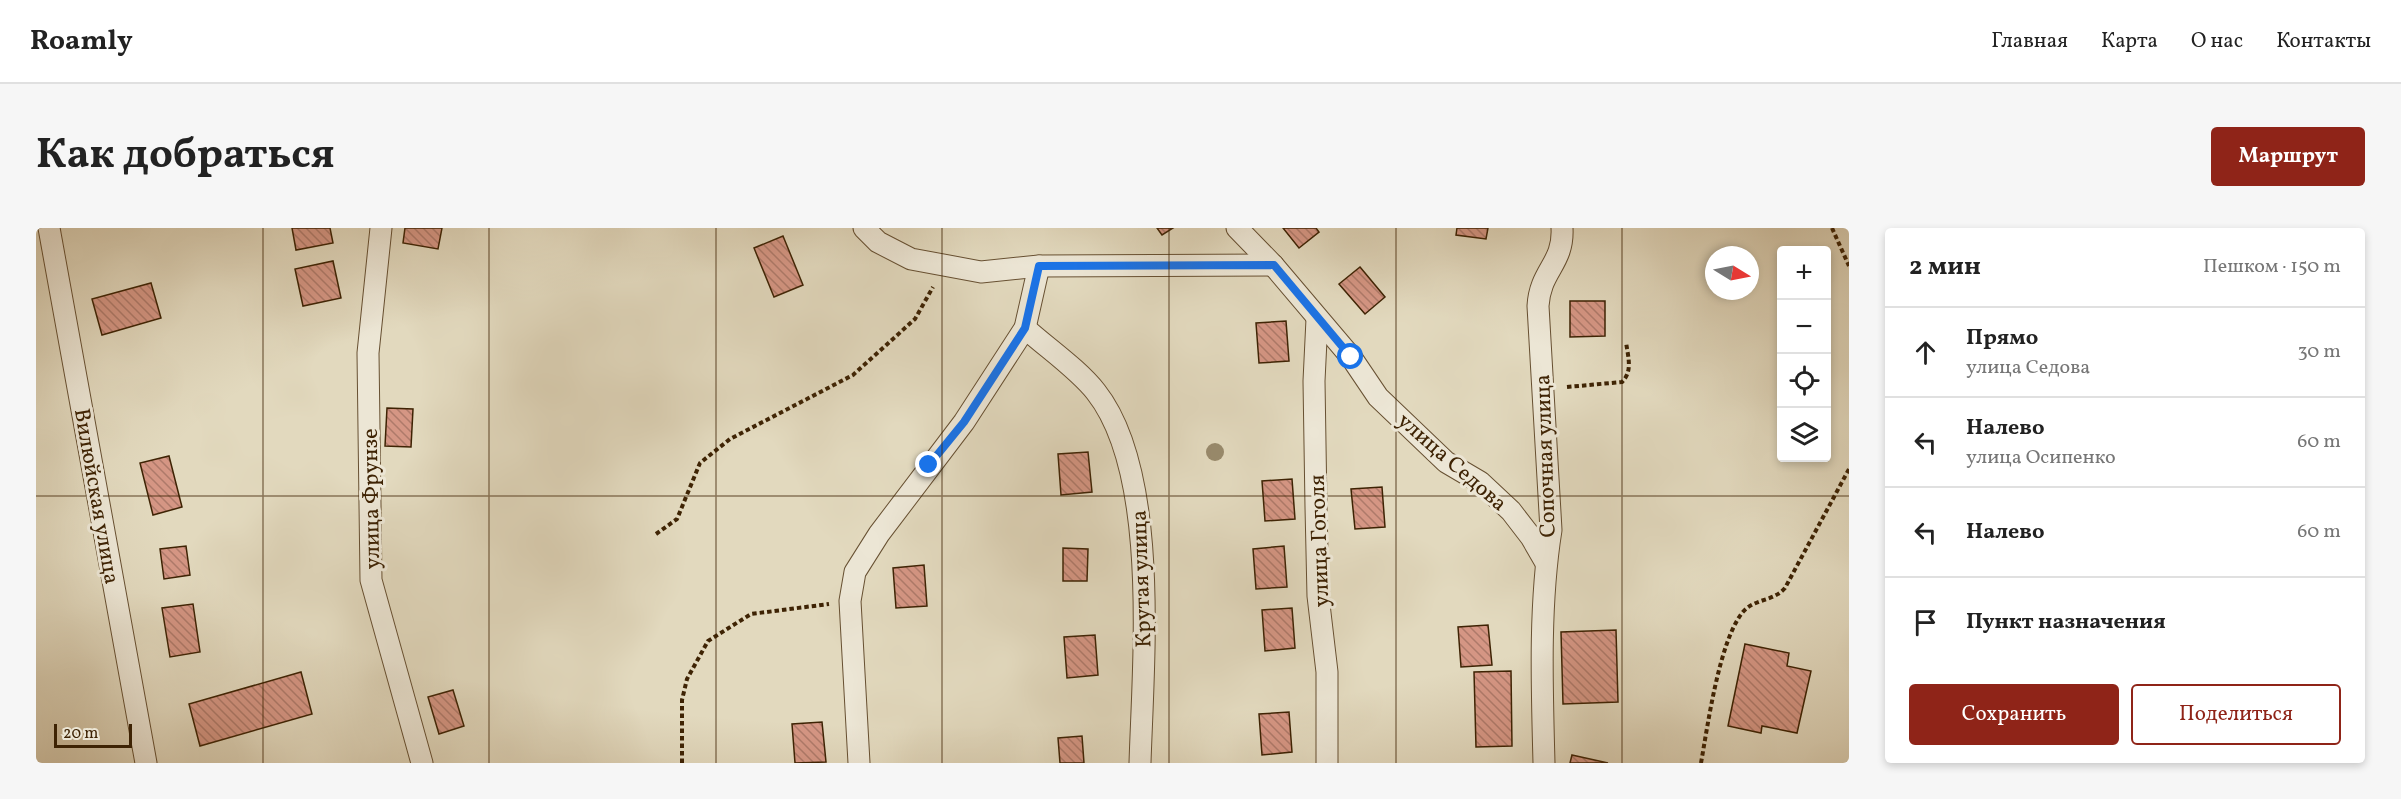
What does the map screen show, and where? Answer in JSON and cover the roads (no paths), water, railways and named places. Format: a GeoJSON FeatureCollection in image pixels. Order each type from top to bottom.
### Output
{"type":"FeatureCollection","features":[{"type":"Feature","properties":{"kind":"street","name":"Вилюйская улица"},"geometry":{"type":"LineString","coordinates":[[49,228],[146,763]]}},
{"type":"Feature","properties":{"kind":"street","name":"улица Фрунзе"},"geometry":{"type":"LineString","coordinates":[[381,228],[368,353],[371,580],[422,763]]}},
{"type":"Feature","properties":{"kind":"street"},"geometry":{"type":"LineString","coordinates":[[864,228],[878,242],[911,259],[981,272],[1039,266],[1274,265]]}},
{"type":"Feature","properties":{"kind":"street","name":"улица Седова"},"geometry":{"type":"LineString","coordinates":[[1238,228],[1274,265],[1351,357],[1378,397],[1446,462],[1480,482],[1511,511],[1531,537],[1546,563]]}},
{"type":"Feature","properties":{"kind":"street","name":"Сопочная улица"},"geometry":{"type":"LineString","coordinates":[[1544,763],[1542,686],[1546,563],[1551,530],[1539,292],[1543,279],[1560,254],[1562,228]]}},
{"type":"Feature","properties":{"kind":"street"},"geometry":{"type":"LineString","coordinates":[[859,763],[850,601],[855,572],[879,534],[964,422],[1025,328],[1039,266]]}},
{"type":"Feature","properties":{"kind":"street","name":"улица Гоголя"},"geometry":{"type":"LineString","coordinates":[[1317,319],[1314,381],[1318,596],[1327,672],[1327,763]]}},
{"type":"Feature","properties":{"kind":"street","name":"Крутая улица"},"geometry":{"type":"LineString","coordinates":[[1025,328],[1096,392],[1120,433],[1139,509],[1144,619],[1140,763]]}}]}
